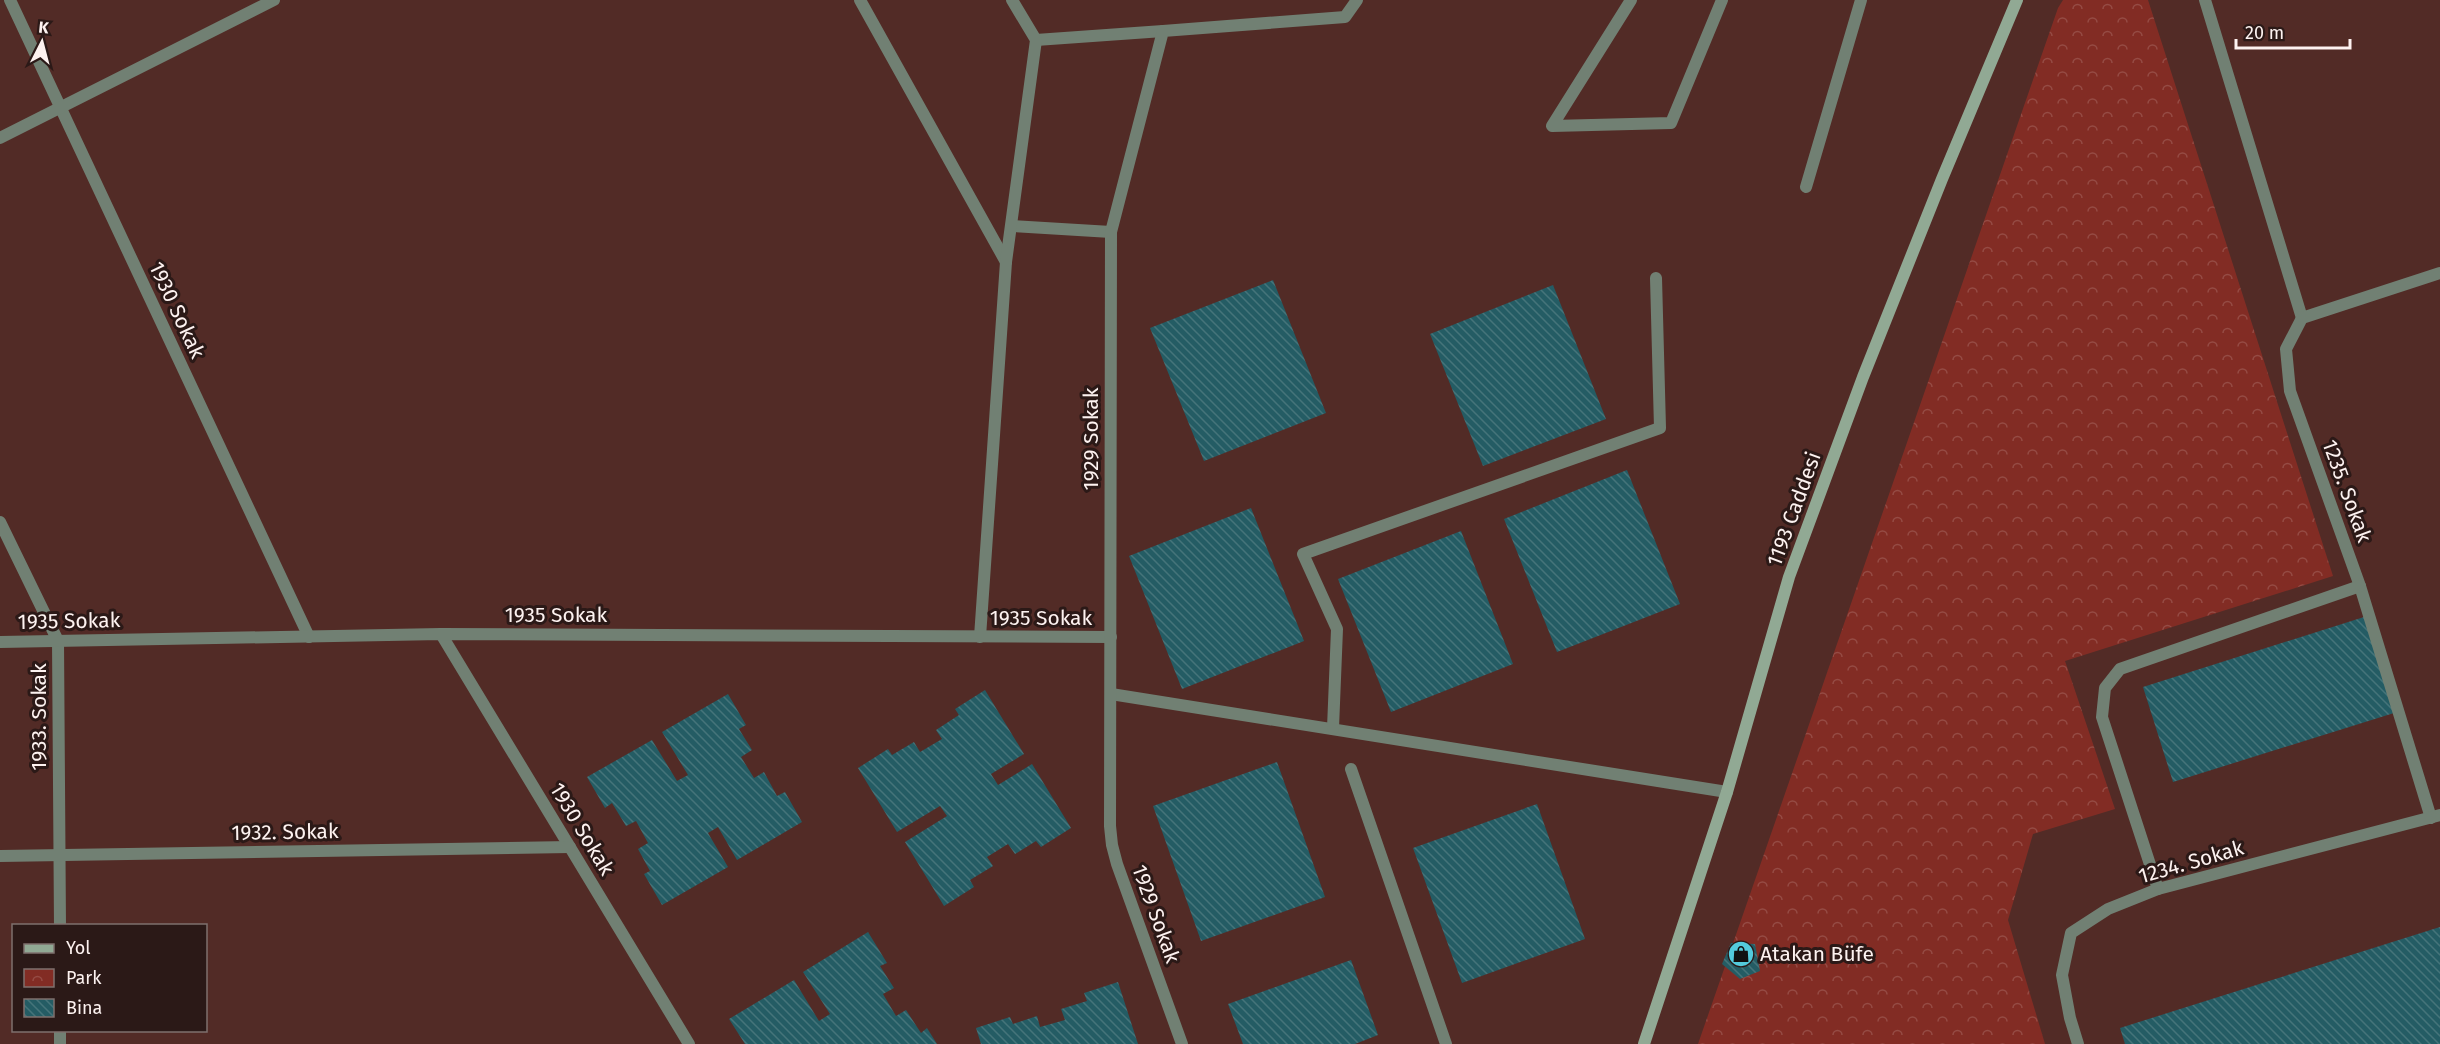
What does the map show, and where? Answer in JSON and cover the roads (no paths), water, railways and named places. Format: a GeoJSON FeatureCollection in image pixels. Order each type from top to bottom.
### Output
{"type":"FeatureCollection","features":[{"type":"Feature","properties":{"kind":"street","name":"1930 Sokak"},"geometry":{"type":"LineString","coordinates":[[10,0],[309,637]]}},
{"type":"Feature","properties":{"kind":"street"},"geometry":{"type":"LineString","coordinates":[[0,138],[274,0]]}},
{"type":"Feature","properties":{"kind":"street"},"geometry":{"type":"LineString","coordinates":[[860,0],[1006,262]]}},
{"type":"Feature","properties":{"kind":"street"},"geometry":{"type":"LineString","coordinates":[[980,637],[1006,262],[1036,40],[1012,0]]}},
{"type":"Feature","properties":{"kind":"street"},"geometry":{"type":"LineString","coordinates":[[1036,40],[1345,17],[1357,0]]}},
{"type":"Feature","properties":{"kind":"street"},"geometry":{"type":"LineString","coordinates":[[1630,0],[1552,126],[1671,123],[1722,0]]}},
{"type":"Feature","properties":{"kind":"street"},"geometry":{"type":"LineString","coordinates":[[1806,187],[1861,0]]}},
{"type":"Feature","properties":{"kind":"street","name":"1193 Caddesi"},"geometry":{"type":"LineString","coordinates":[[1644,1044],[1727,792],[1789,577],[1872,355],[2017,0]]}},
{"type":"Feature","properties":{"kind":"street"},"geometry":{"type":"LineString","coordinates":[[2205,0],[2302,318],[2440,273]]}},
{"type":"Feature","properties":{"kind":"street","name":"1929 Sokak"},"geometry":{"type":"LineString","coordinates":[[1163,31],[1111,232],[1112,845],[1182,1044]]}},
{"type":"Feature","properties":{"kind":"street"},"geometry":{"type":"LineString","coordinates":[[1012,225],[1111,232]]}},
{"type":"Feature","properties":{"kind":"street"},"geometry":{"type":"LineString","coordinates":[[1333,728],[1337,629],[1303,554],[1660,428],[1656,278]]}},
{"type":"Feature","properties":{"kind":"street","name":"1235. Sokak"},"geometry":{"type":"LineString","coordinates":[[2302,318],[2286,349],[2290,391],[2360,586],[2436,816]]}},
{"type":"Feature","properties":{"kind":"street","name":"1933. Sokak"},"geometry":{"type":"LineString","coordinates":[[0,522],[58,641],[60,924]]}},
{"type":"Feature","properties":{"kind":"street"},"geometry":{"type":"LineString","coordinates":[[2157,889],[2102,717],[2105,688],[2120,669],[2360,586]]}},
{"type":"Feature","properties":{"kind":"street","name":"1930 Sokak"},"geometry":{"type":"LineString","coordinates":[[441,634],[689,1044]]}},
{"type":"Feature","properties":{"kind":"street","name":"1935 Sokak"},"geometry":{"type":"LineString","coordinates":[[0,642],[441,634],[1111,637]]}},
{"type":"Feature","properties":{"kind":"street"},"geometry":{"type":"LineString","coordinates":[[1111,694],[1727,792]]}},
{"type":"Feature","properties":{"kind":"street"},"geometry":{"type":"LineString","coordinates":[[1351,770],[1446,1044]]}},
{"type":"Feature","properties":{"kind":"street","name":"1234. Sokak"},"geometry":{"type":"LineString","coordinates":[[2078,1044],[2070,1018],[2062,975],[2071,933],[2108,909],[2157,889],[2436,816]]}},
{"type":"Feature","properties":{"kind":"street","name":"1932. Sokak"},"geometry":{"type":"LineString","coordinates":[[0,856],[570,847]]}},
{"type":"Feature","properties":{"kind":"place","name":"Atakan Büfe"},"geometry":{"type":"Point","coordinates":[1741,954]}}]}
